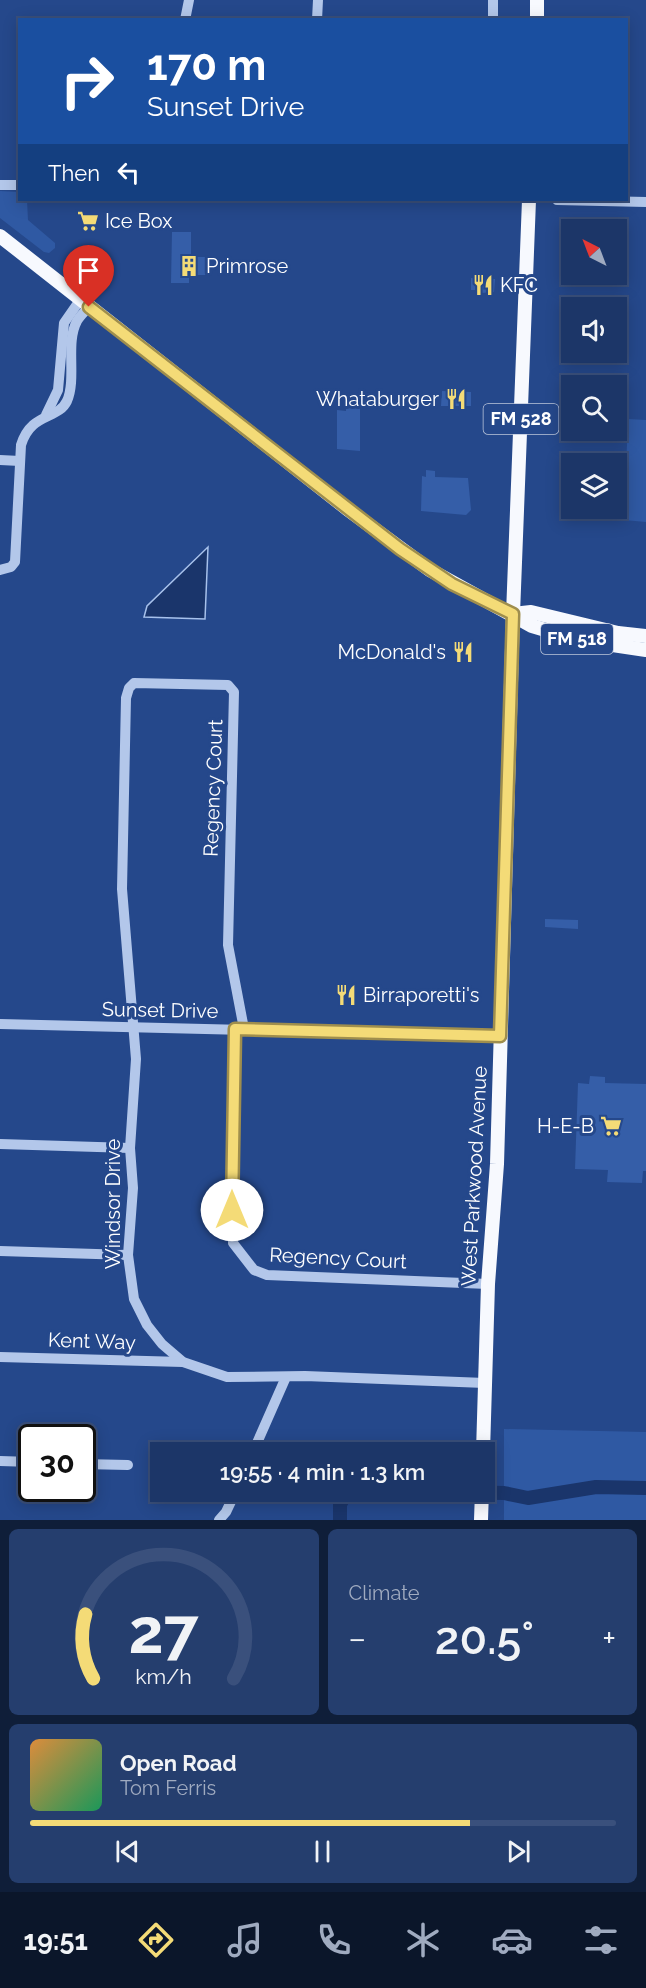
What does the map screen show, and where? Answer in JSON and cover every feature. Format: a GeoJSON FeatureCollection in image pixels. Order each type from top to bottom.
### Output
{"type":"FeatureCollection","features":[{"type":"Feature","properties":{"kind":"main road"},"geometry":{"type":"LineString","coordinates":[[537,0],[537,18]]}},
{"type":"Feature","properties":{"kind":"main road","name":"FM 528"},"geometry":{"type":"LineString","coordinates":[[513,614],[529,201]]}},
{"type":"Feature","properties":{"kind":"main road","name":"FM 518"},"geometry":{"type":"LineString","coordinates":[[0,236],[400,549],[452,584],[532,626],[579,640],[646,650]]}},
{"type":"Feature","properties":{"kind":"main road","name":"FM 518"},"geometry":{"type":"LineString","coordinates":[[513,614],[531,612],[590,627],[646,636]]}},
{"type":"Feature","properties":{"kind":"main road","name":"West Parkwood Avenue"},"geometry":{"type":"LineString","coordinates":[[483,1442],[488,1284],[497,1164],[513,614]]}},
{"type":"Feature","properties":{"kind":"main road"},"geometry":{"type":"LineString","coordinates":[[481,1517],[482,1502]]}},
{"type":"Feature","properties":{"kind":"street"},"geometry":{"type":"LineString","coordinates":[[185,18],[189,0]]}},
{"type":"Feature","properties":{"kind":"street"},"geometry":{"type":"LineString","coordinates":[[318,0],[318,18]]}},
{"type":"Feature","properties":{"kind":"street"},"geometry":{"type":"LineString","coordinates":[[493,0],[493,18]]}},
{"type":"Feature","properties":{"kind":"street"},"geometry":{"type":"LineString","coordinates":[[0,185],[18,185]]}},
{"type":"Feature","properties":{"kind":"street"},"geometry":{"type":"LineString","coordinates":[[626,201],[646,202]]}},
{"type":"Feature","properties":{"kind":"street"},"geometry":{"type":"LineString","coordinates":[[5,568],[15,562],[20,461],[24,435],[32,425],[46,415],[57,412],[65,404],[71,390],[64,324],[85,303]]}},
{"type":"Feature","properties":{"kind":"street"},"geometry":{"type":"LineString","coordinates":[[0,460],[20,461]]}},
{"type":"Feature","properties":{"kind":"street","name":"Regency Court"},"geometry":{"type":"LineString","coordinates":[[126,723],[126,698],[129,688],[134,683],[228,685],[234,692],[228,945],[239,1029],[231,1194],[233,1243],[254,1270],[267,1275],[488,1284]]}},
{"type":"Feature","properties":{"kind":"street","name":"Windsor Drive"},"geometry":{"type":"LineString","coordinates":[[126,723],[122,889],[125,949],[135,1027],[136,1059],[130,1148],[133,1188],[128,1255],[134,1299],[147,1325],[162,1344],[183,1362],[227,1377],[485,1383]]}},
{"type":"Feature","properties":{"kind":"street","name":"Sunset Drive"},"geometry":{"type":"LineString","coordinates":[[0,1024],[500,1036]]}},
{"type":"Feature","properties":{"kind":"street"},"geometry":{"type":"LineString","coordinates":[[0,1144],[130,1148]]}},
{"type":"Feature","properties":{"kind":"street"},"geometry":{"type":"LineString","coordinates":[[0,1251],[128,1255]]}},
{"type":"Feature","properties":{"kind":"street","name":"Kent Way"},"geometry":{"type":"LineString","coordinates":[[0,1357],[183,1362]]}},
{"type":"Feature","properties":{"kind":"street"},"geometry":{"type":"LineString","coordinates":[[257,1442],[286,1377]]}},
{"type":"Feature","properties":{"kind":"street"},"geometry":{"type":"LineString","coordinates":[[0,1461],[18,1462]]}},
{"type":"Feature","properties":{"kind":"street"},"geometry":{"type":"LineString","coordinates":[[96,1464],[128,1465]]}},
{"type":"Feature","properties":{"kind":"street"},"geometry":{"type":"LineString","coordinates":[[219,1520],[231,1502]]}},
{"type":"Feature","properties":{"kind":"shaded area"},"geometry":{"type":"Polygon","coordinates":[[[0,191],[18,192],[18,201],[27,201],[28,220],[55,243],[55,248],[49,253],[44,252],[0,218],[0,191]]]}},
{"type":"Feature","properties":{"kind":"shaded area"},"geometry":{"type":"Polygon","coordinates":[[[628,419],[646,420],[646,522],[624,520],[627,519],[628,419]]]}},
{"type":"Feature","properties":{"kind":"shaded area"},"geometry":{"type":"Polygon","coordinates":[[[208,547],[205,619],[144,617],[147,606],[208,547]]]}},
{"type":"Feature","properties":{"kind":"shaded area"},"geometry":{"type":"Polygon","coordinates":[[[504,1429],[646,1432],[646,1520],[504,1520],[504,1429]]]}},
{"type":"Feature","properties":{"kind":"building","name":"Primrose"},"geometry":{"type":"Polygon","coordinates":[[[172,232],[191,232],[191,257],[206,257],[206,275],[189,275],[189,283],[171,283],[172,232]]]}},
{"type":"Feature","properties":{"kind":"building","name":"KFC"},"geometry":{"type":"Polygon","coordinates":[[[471,278],[495,279],[494,292],[481,293],[481,290],[471,290],[471,278]]]}},
{"type":"Feature","properties":{"kind":"building","name":"Whataburger"},"geometry":{"type":"Polygon","coordinates":[[[442,391],[471,392],[471,406],[441,406],[442,391]]]}},
{"type":"Feature","properties":{"kind":"building"},"geometry":{"type":"Polygon","coordinates":[[[346,405],[360,406],[360,451],[337,449],[337,410],[346,411],[346,405]]]}},
{"type":"Feature","properties":{"kind":"building"},"geometry":{"type":"Polygon","coordinates":[[[426,470],[435,471],[435,477],[468,478],[471,510],[466,515],[421,511],[422,476],[426,477],[426,470]]]}},
{"type":"Feature","properties":{"kind":"building"},"geometry":{"type":"Polygon","coordinates":[[[545,919],[578,920],[578,929],[545,927],[545,919]]]}},
{"type":"Feature","properties":{"kind":"building","name":"H-E-B"},"geometry":{"type":"Polygon","coordinates":[[[590,1076],[605,1077],[605,1083],[646,1084],[646,1171],[643,1171],[642,1183],[607,1182],[608,1170],[575,1169],[578,1083],[589,1084],[590,1076]]]}},
{"type":"Feature","properties":{"kind":"waterway"},"geometry":{"type":"LineString","coordinates":[[495,1493],[528,1498],[596,1487],[646,1488]]}},
{"type":"Feature","properties":{"kind":"waterway"},"geometry":{"type":"LineString","coordinates":[[340,1520],[341,1502]]}},
{"type":"Feature","properties":{"kind":"place","name":"Ice Box"},"geometry":{"type":"Point","coordinates":[88,221]}},
{"type":"Feature","properties":{"kind":"place","name":"Primrose"},"geometry":{"type":"Point","coordinates":[189,266]}},
{"type":"Feature","properties":{"kind":"place","name":"KFC"},"geometry":{"type":"Point","coordinates":[483,285]}},
{"type":"Feature","properties":{"kind":"place","name":"Whataburger"},"geometry":{"type":"Point","coordinates":[456,399]}},
{"type":"Feature","properties":{"kind":"place","name":"McDonald's"},"geometry":{"type":"Point","coordinates":[463,652]}},
{"type":"Feature","properties":{"kind":"place","name":"Birraporetti's"},"geometry":{"type":"Point","coordinates":[346,995]}},
{"type":"Feature","properties":{"kind":"place","name":"H-E-B"},"geometry":{"type":"Point","coordinates":[611,1126]}},
{"type":"Feature","properties":{"kind":"route"},"geometry":{"type":"LineString","coordinates":[[89,307],[400,549],[452,584],[513,614],[500,1036],[235,1029],[232,1210]]}}]}
